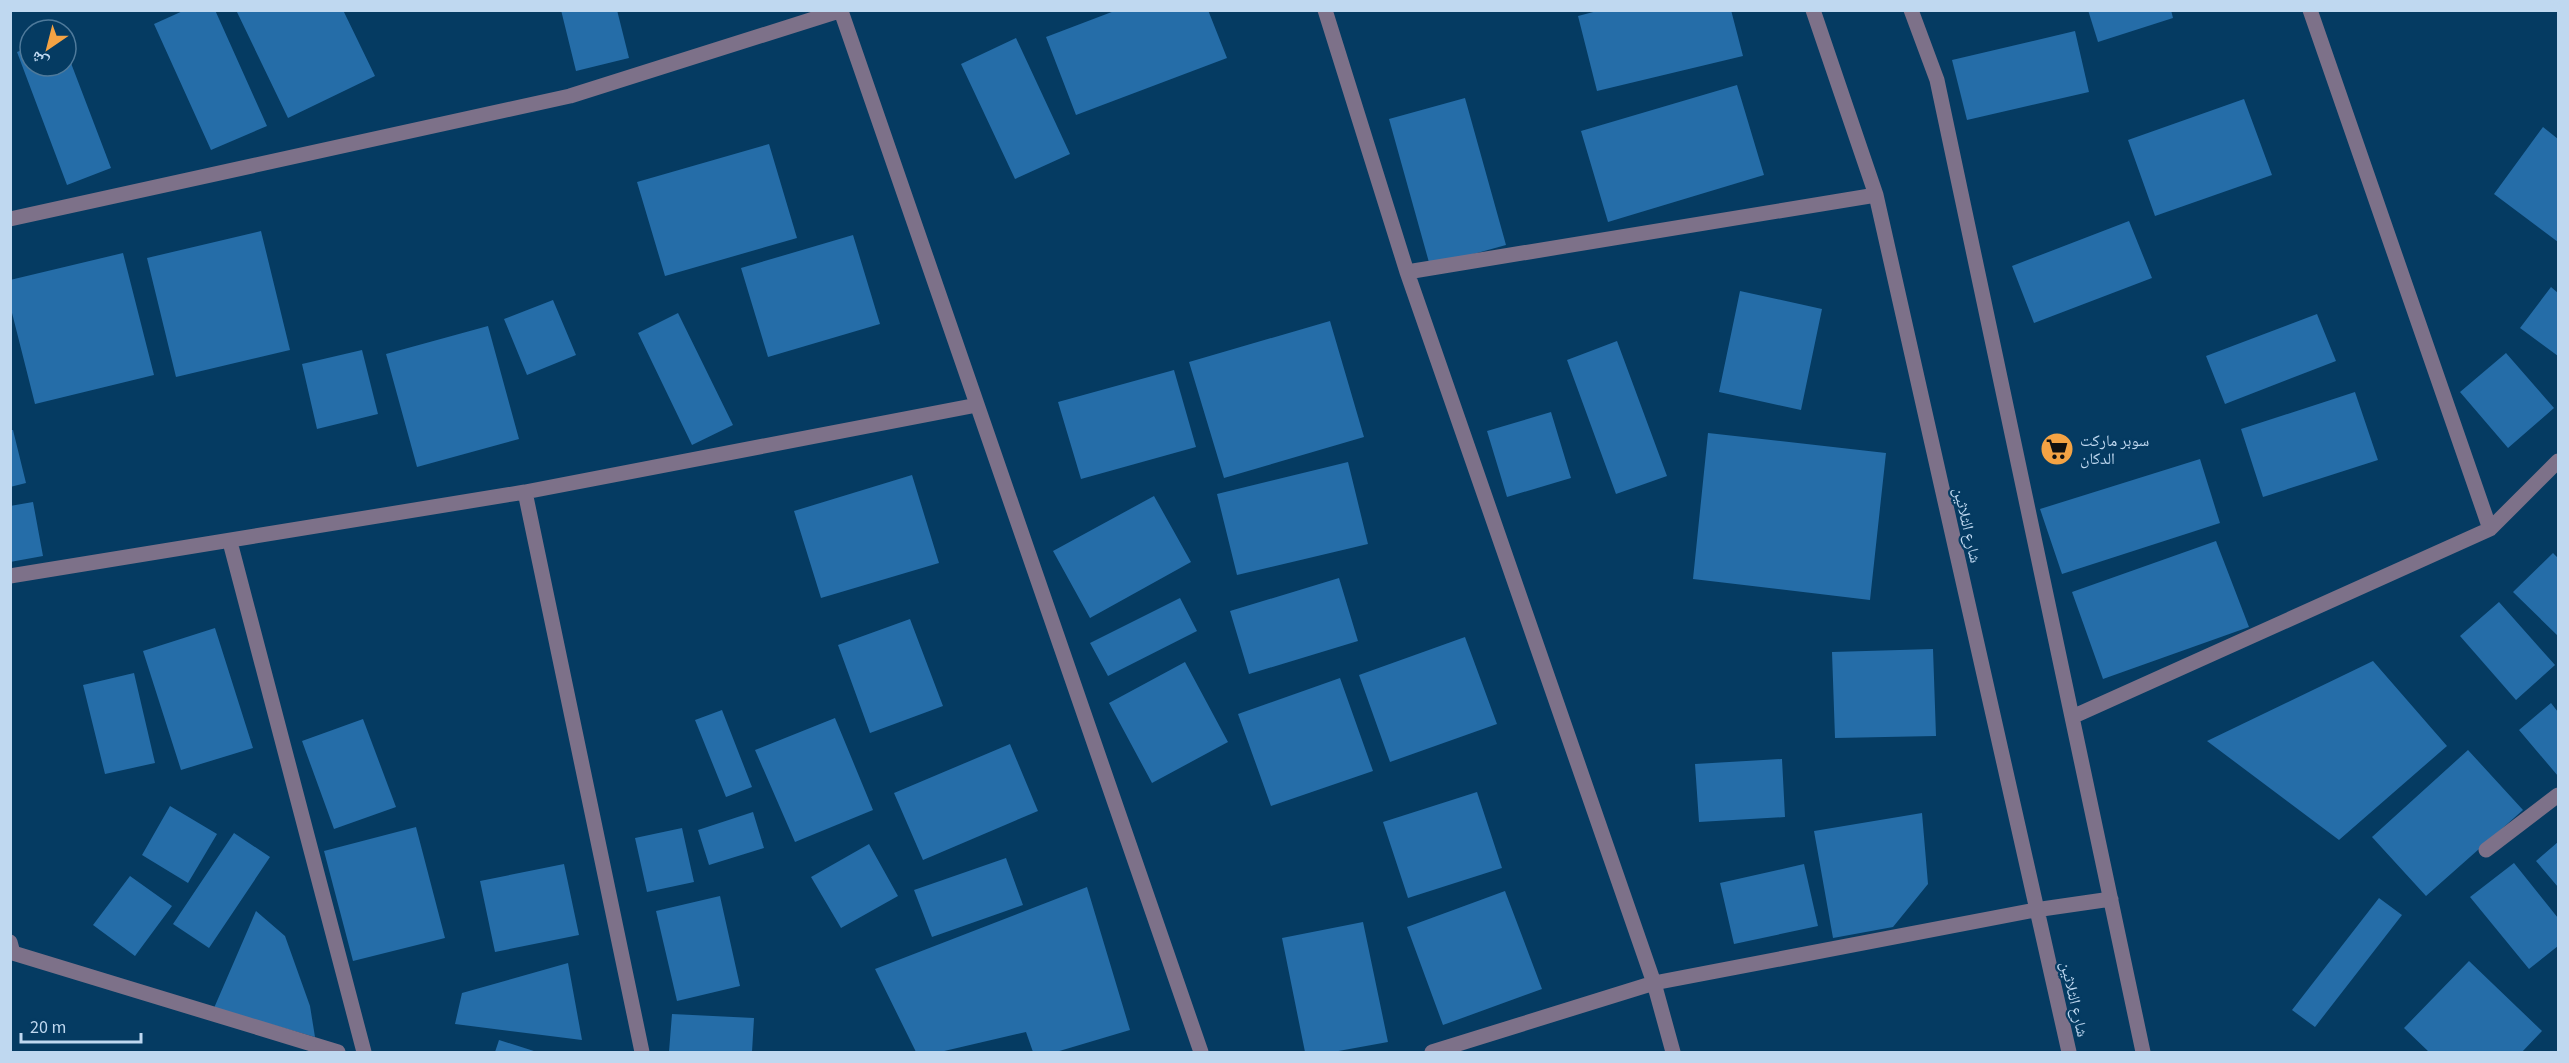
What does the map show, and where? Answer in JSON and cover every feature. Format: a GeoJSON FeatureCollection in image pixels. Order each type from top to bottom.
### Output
{"type":"FeatureCollection","features":[{"type":"Feature","properties":{"kind":"street"},"geometry":{"type":"LineString","coordinates":[[1325,10],[1407,272],[1654,983],[1673,1053]]}},
{"type":"Feature","properties":{"kind":"street","name":"شارع الثلاثين"},"geometry":{"type":"LineString","coordinates":[[1813,10],[1876,195],[2069,1053]]}},
{"type":"Feature","properties":{"kind":"street"},"geometry":{"type":"LineString","coordinates":[[1911,10],[1937,80],[2143,1053]]}},
{"type":"Feature","properties":{"kind":"street"},"geometry":{"type":"LineString","coordinates":[[2310,10],[2490,529]]}},
{"type":"Feature","properties":{"kind":"street"},"geometry":{"type":"LineString","coordinates":[[10,219],[570,96],[841,11],[1200,1053]]}},
{"type":"Feature","properties":{"kind":"street"},"geometry":{"type":"LineString","coordinates":[[1407,272],[1876,195]]}},
{"type":"Feature","properties":{"kind":"street"},"geometry":{"type":"LineString","coordinates":[[10,576],[230,542],[525,492],[977,405]]}},
{"type":"Feature","properties":{"kind":"street"},"geometry":{"type":"LineString","coordinates":[[2072,717],[2490,529],[2559,461]]}},
{"type":"Feature","properties":{"kind":"street"},"geometry":{"type":"LineString","coordinates":[[525,492],[642,1053]]}},
{"type":"Feature","properties":{"kind":"street"},"geometry":{"type":"LineString","coordinates":[[230,542],[364,1053]]}},
{"type":"Feature","properties":{"kind":"street"},"geometry":{"type":"LineString","coordinates":[[2486,850],[2559,795]]}},
{"type":"Feature","properties":{"kind":"street"},"geometry":{"type":"LineString","coordinates":[[1432,1053],[1654,983],[2035,910],[2111,899]]}},
{"type":"Feature","properties":{"kind":"street"},"geometry":{"type":"LineString","coordinates":[[10,942],[13,953],[338,1053]]}},
{"type":"Feature","properties":{"kind":"building"},"geometry":{"type":"Polygon","coordinates":[[[185,10],[215,10],[267,126],[211,150],[154,24],[185,10]]]}},
{"type":"Feature","properties":{"kind":"building"},"geometry":{"type":"Polygon","coordinates":[[[236,10],[343,10],[375,76],[288,118],[236,10]]]}},
{"type":"Feature","properties":{"kind":"building"},"geometry":{"type":"Polygon","coordinates":[[[561,10],[617,10],[629,58],[576,71],[561,10]]]}},
{"type":"Feature","properties":{"kind":"building"},"geometry":{"type":"Polygon","coordinates":[[[1117,10],[1208,10],[1227,58],[1076,115],[1046,37],[1117,10]]]}},
{"type":"Feature","properties":{"kind":"building"},"geometry":{"type":"Polygon","coordinates":[[[1601,10],[1731,10],[1743,56],[1597,91],[1578,16],[1601,10]]]}},
{"type":"Feature","properties":{"kind":"building"},"geometry":{"type":"Polygon","coordinates":[[[2088,10],[2171,10],[2173,18],[2098,42],[2088,10]]]}},
{"type":"Feature","properties":{"kind":"building"},"geometry":{"type":"Polygon","coordinates":[[[2075,31],[2089,92],[1967,120],[1952,60],[2075,31]]]}},
{"type":"Feature","properties":{"kind":"building"},"geometry":{"type":"Polygon","coordinates":[[[1016,38],[1070,154],[1015,179],[961,64],[1016,38]]]}},
{"type":"Feature","properties":{"kind":"building"},"geometry":{"type":"Polygon","coordinates":[[[27,78],[77,78],[111,168],[67,185],[27,78]]]}},
{"type":"Feature","properties":{"kind":"building"},"geometry":{"type":"Polygon","coordinates":[[[1737,85],[1764,175],[1608,222],[1581,131],[1737,85]]]}},
{"type":"Feature","properties":{"kind":"building"},"geometry":{"type":"Polygon","coordinates":[[[1465,98],[1506,245],[1430,266],[1389,119],[1465,98]]]}},
{"type":"Feature","properties":{"kind":"building"},"geometry":{"type":"Polygon","coordinates":[[[2244,99],[2272,175],[2155,216],[2128,140],[2244,99]]]}},
{"type":"Feature","properties":{"kind":"building"},"geometry":{"type":"Polygon","coordinates":[[[2543,127],[2558,139],[2558,242],[2494,194],[2543,127]]]}},
{"type":"Feature","properties":{"kind":"building"},"geometry":{"type":"Polygon","coordinates":[[[769,144],[797,238],[665,276],[637,182],[769,144]]]}},
{"type":"Feature","properties":{"kind":"building"},"geometry":{"type":"Polygon","coordinates":[[[2129,221],[2152,278],[2034,323],[2012,266],[2129,221]]]}},
{"type":"Feature","properties":{"kind":"building"},"geometry":{"type":"Polygon","coordinates":[[[261,231],[290,350],[176,377],[147,258],[261,231]]]}},
{"type":"Feature","properties":{"kind":"building"},"geometry":{"type":"Polygon","coordinates":[[[853,235],[880,324],[768,357],[741,268],[853,235]]]}},
{"type":"Feature","properties":{"kind":"building"},"geometry":{"type":"Polygon","coordinates":[[[123,253],[154,375],[35,404],[10,305],[10,280],[123,253]]]}},
{"type":"Feature","properties":{"kind":"building"},"geometry":{"type":"Polygon","coordinates":[[[2551,287],[2558,293],[2558,356],[2520,328],[2551,287]]]}},
{"type":"Feature","properties":{"kind":"building"},"geometry":{"type":"Polygon","coordinates":[[[1740,291],[1822,309],[1801,410],[1719,392],[1740,291]]]}},
{"type":"Feature","properties":{"kind":"building"},"geometry":{"type":"Polygon","coordinates":[[[553,300],[576,355],[527,375],[504,319],[553,300]]]}},
{"type":"Feature","properties":{"kind":"building"},"geometry":{"type":"Polygon","coordinates":[[[678,313],[733,425],[692,445],[638,333],[678,313]]]}},
{"type":"Feature","properties":{"kind":"building"},"geometry":{"type":"Polygon","coordinates":[[[2317,314],[2336,361],[2225,404],[2206,356],[2317,314]]]}},
{"type":"Feature","properties":{"kind":"building"},"geometry":{"type":"Polygon","coordinates":[[[1330,321],[1364,437],[1224,478],[1189,362],[1330,321]]]}},
{"type":"Feature","properties":{"kind":"building"},"geometry":{"type":"Polygon","coordinates":[[[488,326],[519,439],[417,467],[386,354],[488,326]]]}},
{"type":"Feature","properties":{"kind":"building"},"geometry":{"type":"Polygon","coordinates":[[[1617,341],[1667,476],[1616,494],[1567,360],[1617,341]]]}},
{"type":"Feature","properties":{"kind":"building"},"geometry":{"type":"Polygon","coordinates":[[[362,350],[378,414],[317,429],[302,364],[362,350]]]}},
{"type":"Feature","properties":{"kind":"building"},"geometry":{"type":"Polygon","coordinates":[[[2506,353],[2554,408],[2508,448],[2460,392],[2506,353]]]}},
{"type":"Feature","properties":{"kind":"building"},"geometry":{"type":"Polygon","coordinates":[[[1174,370],[1196,447],[1081,479],[1058,402],[1174,370]]]}},
{"type":"Feature","properties":{"kind":"building"},"geometry":{"type":"Polygon","coordinates":[[[2355,392],[2378,460],[2263,497],[2241,429],[2355,392]]]}},
{"type":"Feature","properties":{"kind":"building"},"geometry":{"type":"Polygon","coordinates":[[[1551,412],[1571,478],[1507,497],[1487,431],[1551,412]]]}},
{"type":"Feature","properties":{"kind":"building"},"geometry":{"type":"Polygon","coordinates":[[[10,430],[13,430],[26,483],[10,487],[10,430]]]}},
{"type":"Feature","properties":{"kind":"building"},"geometry":{"type":"Polygon","coordinates":[[[1708,433],[1886,453],[1870,600],[1693,579],[1708,433]]]}},
{"type":"Feature","properties":{"kind":"building"},"geometry":{"type":"Polygon","coordinates":[[[2200,459],[2220,523],[2062,574],[2040,509],[2200,459]]]}},
{"type":"Feature","properties":{"kind":"building"},"geometry":{"type":"Polygon","coordinates":[[[1348,462],[1368,544],[1237,575],[1217,494],[1348,462]]]}},
{"type":"Feature","properties":{"kind":"building"},"geometry":{"type":"Polygon","coordinates":[[[912,475],[939,563],[821,598],[794,511],[912,475]]]}},
{"type":"Feature","properties":{"kind":"building"},"geometry":{"type":"Polygon","coordinates":[[[1154,496],[1191,562],[1090,618],[1053,551],[1154,496]]]}},
{"type":"Feature","properties":{"kind":"building"},"geometry":{"type":"Polygon","coordinates":[[[33,502],[43,556],[10,562],[10,506],[33,502]]]}},
{"type":"Feature","properties":{"kind":"building"},"geometry":{"type":"Polygon","coordinates":[[[2216,541],[2249,627],[2103,679],[2072,592],[2216,541]]]}},
{"type":"Feature","properties":{"kind":"building"},"geometry":{"type":"Polygon","coordinates":[[[2553,553],[2558,558],[2558,636],[2513,592],[2553,553]]]}},
{"type":"Feature","properties":{"kind":"building"},"geometry":{"type":"Polygon","coordinates":[[[1339,578],[1358,641],[1249,674],[1230,611],[1339,578]]]}},
{"type":"Feature","properties":{"kind":"building"},"geometry":{"type":"Polygon","coordinates":[[[1180,598],[1197,631],[1108,676],[1090,643],[1180,598]]]}},
{"type":"Feature","properties":{"kind":"building"},"geometry":{"type":"Polygon","coordinates":[[[2499,602],[2555,665],[2516,700],[2460,636],[2499,602]]]}},
{"type":"Feature","properties":{"kind":"building"},"geometry":{"type":"Polygon","coordinates":[[[910,619],[943,706],[870,733],[838,645],[910,619]]]}},
{"type":"Feature","properties":{"kind":"building"},"geometry":{"type":"Polygon","coordinates":[[[215,628],[253,748],[181,770],[143,651],[215,628]]]}},
{"type":"Feature","properties":{"kind":"building"},"geometry":{"type":"Polygon","coordinates":[[[1465,637],[1497,724],[1390,762],[1359,675],[1465,637]]]}},
{"type":"Feature","properties":{"kind":"building"},"geometry":{"type":"Polygon","coordinates":[[[1933,649],[1936,736],[1835,738],[1832,652],[1933,649]]]}},
{"type":"Feature","properties":{"kind":"building"},"geometry":{"type":"Polygon","coordinates":[[[2373,661],[2447,746],[2339,840],[2207,741],[2373,661]]]}},
{"type":"Feature","properties":{"kind":"building"},"geometry":{"type":"Polygon","coordinates":[[[1185,662],[1228,742],[1152,783],[1109,703],[1185,662]]]}},
{"type":"Feature","properties":{"kind":"building"},"geometry":{"type":"Polygon","coordinates":[[[134,673],[155,763],[105,774],[83,685],[134,673]]]}},
{"type":"Feature","properties":{"kind":"building"},"geometry":{"type":"Polygon","coordinates":[[[1340,678],[1373,771],[1271,806],[1238,714],[1340,678]]]}},
{"type":"Feature","properties":{"kind":"building"},"geometry":{"type":"Polygon","coordinates":[[[2551,703],[2558,712],[2558,776],[2519,730],[2551,703]]]}},
{"type":"Feature","properties":{"kind":"building"},"geometry":{"type":"Polygon","coordinates":[[[722,710],[752,787],[726,797],[695,720],[722,710]]]}},
{"type":"Feature","properties":{"kind":"building"},"geometry":{"type":"Polygon","coordinates":[[[835,718],[873,810],[795,842],[755,750],[835,718]]]}},
{"type":"Feature","properties":{"kind":"building"},"geometry":{"type":"Polygon","coordinates":[[[363,719],[396,807],[334,829],[302,741],[363,719]]]}},
{"type":"Feature","properties":{"kind":"building"},"geometry":{"type":"Polygon","coordinates":[[[1010,744],[1038,811],[923,860],[894,793],[1010,744]]]}},
{"type":"Feature","properties":{"kind":"building"},"geometry":{"type":"Polygon","coordinates":[[[2468,750],[2523,810],[2426,896],[2372,837],[2468,750]]]}},
{"type":"Feature","properties":{"kind":"building"},"geometry":{"type":"Polygon","coordinates":[[[1782,759],[1785,817],[1699,822],[1695,764],[1782,759]]]}},
{"type":"Feature","properties":{"kind":"building"},"geometry":{"type":"Polygon","coordinates":[[[1477,792],[1502,868],[1408,898],[1383,822],[1477,792]]]}},
{"type":"Feature","properties":{"kind":"building"},"geometry":{"type":"Polygon","coordinates":[[[170,806],[217,834],[188,883],[142,855],[170,806]]]}},
{"type":"Feature","properties":{"kind":"building"},"geometry":{"type":"Polygon","coordinates":[[[753,812],[764,848],[709,865],[698,830],[753,812]]]}},
{"type":"Feature","properties":{"kind":"building"},"geometry":{"type":"Polygon","coordinates":[[[1922,813],[1928,884],[1893,927],[1833,938],[1814,831],[1922,813]]]}},
{"type":"Feature","properties":{"kind":"building"},"geometry":{"type":"Polygon","coordinates":[[[416,827],[445,938],[353,961],[324,851],[416,827]]]}},
{"type":"Feature","properties":{"kind":"building"},"geometry":{"type":"Polygon","coordinates":[[[682,828],[694,882],[647,892],[635,838],[682,828]]]}},
{"type":"Feature","properties":{"kind":"building"},"geometry":{"type":"Polygon","coordinates":[[[234,833],[270,857],[209,948],[173,924],[234,833]]]}},
{"type":"Feature","properties":{"kind":"building"},"geometry":{"type":"Polygon","coordinates":[[[2558,842],[2558,887],[2536,861],[2558,842]]]}},
{"type":"Feature","properties":{"kind":"building"},"geometry":{"type":"Polygon","coordinates":[[[869,844],[898,896],[841,928],[811,877],[869,844]]]}},
{"type":"Feature","properties":{"kind":"building"},"geometry":{"type":"Polygon","coordinates":[[[1006,858],[1023,905],[932,937],[914,890],[1006,858]]]}},
{"type":"Feature","properties":{"kind":"building"},"geometry":{"type":"Polygon","coordinates":[[[2514,863],[2558,918],[2558,946],[2529,969],[2470,897],[2514,863]]]}},
{"type":"Feature","properties":{"kind":"building"},"geometry":{"type":"Polygon","coordinates":[[[564,864],[579,935],[495,952],[480,881],[564,864]]]}},
{"type":"Feature","properties":{"kind":"building"},"geometry":{"type":"Polygon","coordinates":[[[1804,864],[1818,926],[1734,944],[1720,883],[1804,864]]]}},
{"type":"Feature","properties":{"kind":"building"},"geometry":{"type":"Polygon","coordinates":[[[130,876],[172,906],[135,956],[93,925],[130,876]]]}},
{"type":"Feature","properties":{"kind":"building"},"geometry":{"type":"Polygon","coordinates":[[[1087,887],[1130,1030],[1056,1052],[1033,1052],[1026,1032],[940,1052],[916,1052],[875,969],[1087,887]]]}},
{"type":"Feature","properties":{"kind":"building"},"geometry":{"type":"Polygon","coordinates":[[[1505,891],[1542,989],[1443,1025],[1407,927],[1505,891]]]}},
{"type":"Feature","properties":{"kind":"building"},"geometry":{"type":"Polygon","coordinates":[[[720,896],[740,986],[677,1001],[656,911],[720,896]]]}},
{"type":"Feature","properties":{"kind":"building"},"geometry":{"type":"Polygon","coordinates":[[[2379,898],[2402,915],[2315,1027],[2292,1010],[2379,898]]]}},
{"type":"Feature","properties":{"kind":"building"},"geometry":{"type":"Polygon","coordinates":[[[256,911],[285,936],[310,1006],[315,1037],[214,1008],[256,911]]]}},
{"type":"Feature","properties":{"kind":"building"},"geometry":{"type":"Polygon","coordinates":[[[1363,922],[1388,1042],[1333,1052],[1305,1052],[1282,938],[1363,922]]]}},
{"type":"Feature","properties":{"kind":"building"},"geometry":{"type":"Polygon","coordinates":[[[2469,961],[2542,1031],[2522,1052],[2429,1052],[2404,1028],[2469,961]]]}},
{"type":"Feature","properties":{"kind":"building"},"geometry":{"type":"Polygon","coordinates":[[[568,963],[582,1040],[455,1024],[462,993],[568,963]]]}},
{"type":"Feature","properties":{"kind":"building"},"geometry":{"type":"Polygon","coordinates":[[[672,1014],[754,1018],[752,1052],[669,1052],[672,1014]]]}},
{"type":"Feature","properties":{"kind":"building"},"geometry":{"type":"Polygon","coordinates":[[[499,1040],[537,1052],[495,1052],[499,1040]]]}},
{"type":"Feature","properties":{"kind":"place","name":"سوبر ماركت الدكان"},"geometry":{"type":"Point","coordinates":[2057,449]}}]}
